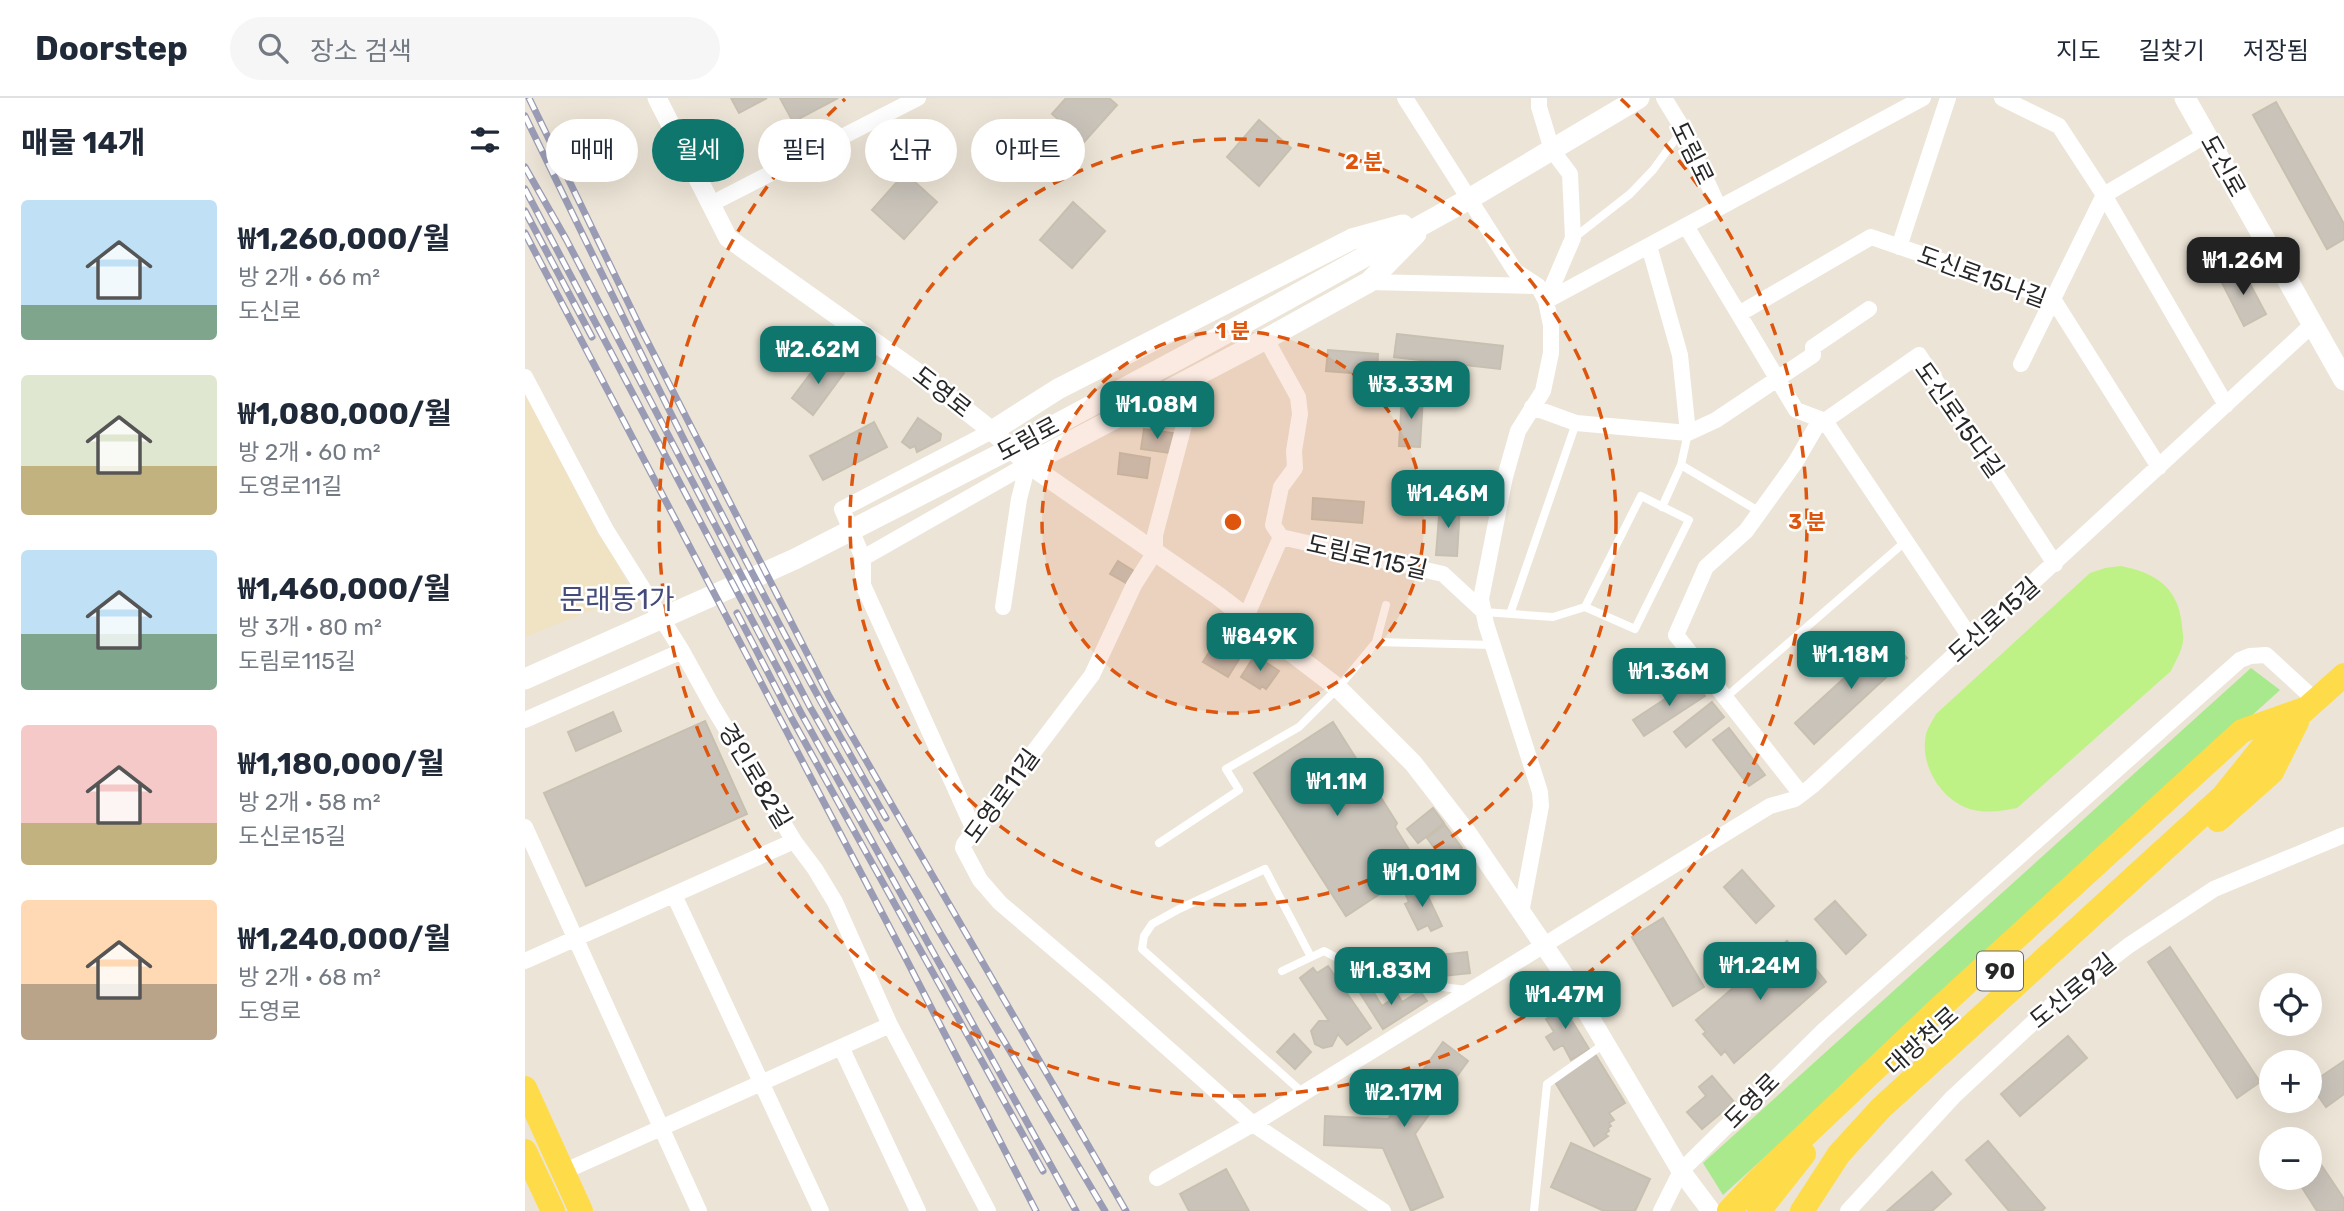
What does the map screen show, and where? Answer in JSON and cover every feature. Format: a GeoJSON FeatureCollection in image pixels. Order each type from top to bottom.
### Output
{"type":"FeatureCollection","features":[{"type":"Feature","properties":{"kind":"main road","name":"도림로"},"geometry":{"type":"LineString","coordinates":[[525,679],[795,559],[1010,449],[1469,199],[1639,98]]}},
{"type":"Feature","properties":{"kind":"main road","name":"도신로"},"geometry":{"type":"LineString","coordinates":[[2185,98],[2344,380]]}},
{"type":"Feature","properties":{"kind":"main road"},"geometry":{"type":"LineString","coordinates":[[1028,464],[1369,282],[1435,216]]}},
{"type":"Feature","properties":{"kind":"main road"},"geometry":{"type":"LineString","coordinates":[[992,430],[1058,388],[1352,239],[1435,216]]}},
{"type":"Feature","properties":{"kind":"main road"},"geometry":{"type":"LineString","coordinates":[[1058,388],[1055,401],[1058,413],[1064,426],[1080,437]]}},
{"type":"Feature","properties":{"kind":"main road","name":"대방천로"},"geometry":{"type":"LineString","coordinates":[[1802,1211],[1839,1154],[1881,1108],[2223,796],[2260,750],[2344,676]]}},
{"type":"Feature","properties":{"kind":"main road"},"geometry":{"type":"LineString","coordinates":[[1729,1211],[1759,1179],[1934,1013],[2242,731],[2309,705]]}},
{"type":"Feature","properties":{"kind":"main road"},"geometry":{"type":"LineString","coordinates":[[1795,1211],[1967,1043],[2272,772],[2309,705]]}},
{"type":"Feature","properties":{"kind":"main road","name":"대방천로"},"geometry":{"type":"LineString","coordinates":[[1759,1211],[1797,1161],[1852,1104],[2211,781],[2260,750]]}},
{"type":"Feature","properties":{"kind":"main road"},"geometry":{"type":"LineString","coordinates":[[525,1088],[582,1211]]}},
{"type":"Feature","properties":{"kind":"main road"},"geometry":{"type":"LineString","coordinates":[[525,1151],[532,1187],[553,1211]]}},
{"type":"Feature","properties":{"kind":"street","name":"도영로"},"geometry":{"type":"LineString","coordinates":[[657,98],[729,238],[925,378],[992,430],[1028,464],[1246,617],[1338,688],[1413,763],[1468,834],[1569,982],[1681,1171],[1711,1211]]}},
{"type":"Feature","properties":{"kind":"street"},"geometry":{"type":"LineString","coordinates":[[711,204],[918,98]]}},
{"type":"Feature","properties":{"kind":"street"},"geometry":{"type":"LineString","coordinates":[[1405,98],[1515,271],[1538,286],[1546,301],[1551,325],[1551,353],[1543,391],[1518,431],[1505,477],[1481,599],[1540,792],[1541,806],[1521,913]]}},
{"type":"Feature","properties":{"kind":"street"},"geometry":{"type":"LineString","coordinates":[[1539,98],[1539,107],[1552,150],[1570,174],[1573,238],[1546,301]]}},
{"type":"Feature","properties":{"kind":"street","name":"도림로"},"geometry":{"type":"LineString","coordinates":[[1664,98],[1683,129],[1719,208]]}},
{"type":"Feature","properties":{"kind":"street"},"geometry":{"type":"LineString","coordinates":[[1546,301],[1923,98]]}},
{"type":"Feature","properties":{"kind":"street"},"geometry":{"type":"LineString","coordinates":[[1899,247],[1948,98]]}},
{"type":"Feature","properties":{"kind":"street"},"geometry":{"type":"LineString","coordinates":[[2002,98],[2060,126],[2104,195],[2226,405]]}},
{"type":"Feature","properties":{"kind":"street"},"geometry":{"type":"LineString","coordinates":[[2021,363],[2104,195],[2206,135]]}},
{"type":"Feature","properties":{"kind":"street"},"geometry":{"type":"LineString","coordinates":[[1686,226],[1796,410],[1825,421],[1972,640]]}},
{"type":"Feature","properties":{"kind":"street","name":"도신로15나길"},"geometry":{"type":"LineString","coordinates":[[1739,314],[1871,237],[2053,299],[2159,467]]}},
{"type":"Feature","properties":{"kind":"street"},"geometry":{"type":"LineString","coordinates":[[1650,246],[1680,355],[1688,433]]}},
{"type":"Feature","properties":{"kind":"street"},"geometry":{"type":"LineString","coordinates":[[1369,282],[1538,286]]}},
{"type":"Feature","properties":{"kind":"street"},"geometry":{"type":"LineString","coordinates":[[1532,407],[1576,423],[1688,433],[1716,420],[1813,355],[1813,347],[1869,309]]}},
{"type":"Feature","properties":{"kind":"street","name":"도신로15길"},"geometry":{"type":"LineString","coordinates":[[1157,1178],[1253,1124],[1770,806],[1795,799],[2055,564],[2312,325]]}},
{"type":"Feature","properties":{"kind":"street","name":"도림로115길"},"geometry":{"type":"LineString","coordinates":[[1266,339],[1298,397],[1300,414],[1294,451],[1295,468],[1281,487],[1273,525],[1282,537],[1443,574],[1483,612]]}},
{"type":"Feature","properties":{"kind":"street","name":"도신로15다길"},"geometry":{"type":"LineString","coordinates":[[1801,794],[1676,635],[1706,567],[1746,531],[1795,463],[1816,427],[1919,355],[2055,564]]}},
{"type":"Feature","properties":{"kind":"street","name":"경인로82길"},"geometry":{"type":"LineString","coordinates":[[525,377],[606,530],[795,841],[525,961]]}},
{"type":"Feature","properties":{"kind":"street","name":"도영로11길"},"geometry":{"type":"LineString","coordinates":[[1188,380],[1192,395],[1155,534],[1155,552],[1134,585],[1093,675],[963,848],[980,880],[1000,902],[1253,1124]]}},
{"type":"Feature","properties":{"kind":"street"},"geometry":{"type":"LineString","coordinates":[[974,830],[863,585],[863,558],[842,509],[992,430]]}},
{"type":"Feature","properties":{"kind":"street"},"geometry":{"type":"LineString","coordinates":[[863,558],[1028,464]]}},
{"type":"Feature","properties":{"kind":"street"},"geometry":{"type":"LineString","coordinates":[[1003,607],[1019,499],[1028,464]]}},
{"type":"Feature","properties":{"kind":"street"},"geometry":{"type":"LineString","coordinates":[[1246,617],[1282,537]]}},
{"type":"Feature","properties":{"kind":"street"},"geometry":{"type":"LineString","coordinates":[[525,720],[681,651]]}},
{"type":"Feature","properties":{"kind":"street","name":"도영로"},"geometry":{"type":"LineString","coordinates":[[1681,1171],[1823,1031],[2240,660],[2266,655],[2309,705]]}},
{"type":"Feature","properties":{"kind":"street"},"geometry":{"type":"LineString","coordinates":[[525,827],[699,1211]]}},
{"type":"Feature","properties":{"kind":"street","name":"도신로9길"},"geometry":{"type":"LineString","coordinates":[[1848,1211],[1953,1097],[2053,1004],[2128,946],[2214,889],[2344,835]]}},
{"type":"Feature","properties":{"kind":"street"},"geometry":{"type":"LineString","coordinates":[[795,841],[835,902],[890,1026],[988,1211]]}},
{"type":"Feature","properties":{"kind":"street"},"geometry":{"type":"LineString","coordinates":[[674,895],[821,1211]]}},
{"type":"Feature","properties":{"kind":"street"},"geometry":{"type":"LineString","coordinates":[[563,1172],[890,1026]]}},
{"type":"Feature","properties":{"kind":"street"},"geometry":{"type":"LineString","coordinates":[[841,1047],[918,1211]]}},
{"type":"Feature","properties":{"kind":"street"},"geometry":{"type":"LineString","coordinates":[[1253,1124],[1383,1211]]}},
{"type":"Feature","properties":{"kind":"street"},"geometry":{"type":"LineString","coordinates":[[1661,1211],[1681,1171]]}},
{"type":"Feature","properties":{"kind":"lane"},"geometry":{"type":"LineString","coordinates":[[1573,238],[1630,194],[1653,170],[1683,129]]}},
{"type":"Feature","properties":{"kind":"lane"},"geometry":{"type":"LineString","coordinates":[[1510,614],[1576,423]]}},
{"type":"Feature","properties":{"kind":"lane"},"geometry":{"type":"LineString","coordinates":[[1662,507],[1681,465],[1688,433]]}},
{"type":"Feature","properties":{"kind":"lane"},"geometry":{"type":"LineString","coordinates":[[1681,465],[1760,512]]}},
{"type":"Feature","properties":{"kind":"lane"},"geometry":{"type":"LineString","coordinates":[[1483,612],[1553,617],[1585,607],[1635,629],[1689,520],[1641,496],[1585,607]]}},
{"type":"Feature","properties":{"kind":"lane"},"geometry":{"type":"LineString","coordinates":[[1725,698],[1906,541]]}},
{"type":"Feature","properties":{"kind":"lane"},"geometry":{"type":"LineString","coordinates":[[1159,843],[1239,790],[1226,769],[1299,727],[1338,688],[1376,642],[1386,605]]}},
{"type":"Feature","properties":{"kind":"lane"},"geometry":{"type":"LineString","coordinates":[[1376,642],[1493,645]]}},
{"type":"Feature","properties":{"kind":"lane"},"geometry":{"type":"LineString","coordinates":[[1303,1093],[1142,949],[1144,936],[1152,924],[1265,869],[1311,957]]}},
{"type":"Feature","properties":{"kind":"lane"},"geometry":{"type":"LineString","coordinates":[[1282,971],[1324,951],[1354,967],[1376,984],[1420,985],[1469,991]]}},
{"type":"Feature","properties":{"kind":"lane"},"geometry":{"type":"LineString","coordinates":[[1534,1211],[1547,1084],[1604,1044]]}},
{"type":"Feature","properties":{"kind":"shaded area"},"geometry":{"type":"Polygon","coordinates":[[[525,392],[599,536],[607,542],[632,594],[525,637],[525,392]]]}},
{"type":"Feature","properties":{"kind":"green space"},"geometry":{"type":"Polygon","coordinates":[[[2121,566],[2155,578],[2170,591],[2176,601],[2183,639],[2180,653],[2171,671],[2017,808],[1979,811],[1952,800],[1935,781],[1926,758],[1926,734],[1936,714],[2090,573],[2121,566]]]}},
{"type":"Feature","properties":{"kind":"green space"},"geometry":{"type":"Polygon","coordinates":[[[2251,668],[2280,690],[1723,1195],[1703,1163],[2251,668]]]}},
{"type":"Feature","properties":{"kind":"building"},"geometry":{"type":"Polygon","coordinates":[[[731,98],[767,98],[739,113],[731,98]]]}},
{"type":"Feature","properties":{"kind":"building"},"geometry":{"type":"Polygon","coordinates":[[[780,98],[838,98],[799,119],[791,119],[780,98]]]}},
{"type":"Feature","properties":{"kind":"building"},"geometry":{"type":"Polygon","coordinates":[[[1066,98],[1109,98],[1117,105],[1085,141],[1085,119],[1058,119],[1052,114],[1066,98]]]}},
{"type":"Feature","properties":{"kind":"building"},"geometry":{"type":"Polygon","coordinates":[[[2276,102],[2344,224],[2344,239],[2327,249],[2253,115],[2276,102]]]}},
{"type":"Feature","properties":{"kind":"building"},"geometry":{"type":"Polygon","coordinates":[[[1259,120],[1291,148],[1259,186],[1227,157],[1259,120]]]}},
{"type":"Feature","properties":{"kind":"building"},"geometry":{"type":"Polygon","coordinates":[[[897,182],[915,182],[937,202],[904,239],[872,210],[897,182]]]}},
{"type":"Feature","properties":{"kind":"building"},"geometry":{"type":"Polygon","coordinates":[[[1073,202],[1105,231],[1072,268],[1040,240],[1073,202]]]}},
{"type":"Feature","properties":{"kind":"building"},"geometry":{"type":"Polygon","coordinates":[[[2241,267],[2266,314],[2244,326],[2220,279],[2241,267]]]}},
{"type":"Feature","properties":{"kind":"building"},"geometry":{"type":"Polygon","coordinates":[[[1397,334],[1503,346],[1500,369],[1394,357],[1397,334]]]}},
{"type":"Feature","properties":{"kind":"building"},"geometry":{"type":"Polygon","coordinates":[[[1328,350],[1378,354],[1377,375],[1326,371],[1328,350]]]}},
{"type":"Feature","properties":{"kind":"building"},"geometry":{"type":"Polygon","coordinates":[[[823,357],[844,373],[813,415],[792,398],[823,357]]]}},
{"type":"Feature","properties":{"kind":"building"},"geometry":{"type":"Polygon","coordinates":[[[1402,395],[1423,396],[1420,447],[1399,446],[1402,395]]]}},
{"type":"Feature","properties":{"kind":"building"},"geometry":{"type":"Polygon","coordinates":[[[918,418],[941,434],[940,440],[917,452],[915,446],[910,448],[902,442],[918,418]]]}},
{"type":"Feature","properties":{"kind":"building"},"geometry":{"type":"Polygon","coordinates":[[[874,422],[887,447],[823,480],[810,456],[874,422]]]}},
{"type":"Feature","properties":{"kind":"building"},"geometry":{"type":"Polygon","coordinates":[[[1144,429],[1173,433],[1171,453],[1141,449],[1144,429]]]}},
{"type":"Feature","properties":{"kind":"building"},"geometry":{"type":"Polygon","coordinates":[[[1120,453],[1150,458],[1147,478],[1118,474],[1120,453]]]}},
{"type":"Feature","properties":{"kind":"building"},"geometry":{"type":"Polygon","coordinates":[[[1313,498],[1364,502],[1362,523],[1312,519],[1313,498]]]}},
{"type":"Feature","properties":{"kind":"building"},"geometry":{"type":"Polygon","coordinates":[[[1440,504],[1460,506],[1457,556],[1436,555],[1440,504]]]}},
{"type":"Feature","properties":{"kind":"building"},"geometry":{"type":"Polygon","coordinates":[[[1118,561],[1134,571],[1126,583],[1110,574],[1118,561]]]}},
{"type":"Feature","properties":{"kind":"building"},"geometry":{"type":"Polygon","coordinates":[[[1219,636],[1244,651],[1228,677],[1203,662],[1219,636]]]}},
{"type":"Feature","properties":{"kind":"building"},"geometry":{"type":"Polygon","coordinates":[[[1888,638],[1907,658],[1814,744],[1795,723],[1888,638]]]}},
{"type":"Feature","properties":{"kind":"building"},"geometry":{"type":"Polygon","coordinates":[[[1255,655],[1279,671],[1266,689],[1262,686],[1260,689],[1241,677],[1255,655]]]}},
{"type":"Feature","properties":{"kind":"building"},"geometry":{"type":"Polygon","coordinates":[[[1694,680],[1705,696],[1644,736],[1633,720],[1694,680]]]}},
{"type":"Feature","properties":{"kind":"building"},"geometry":{"type":"Polygon","coordinates":[[[1712,702],[1724,717],[1686,747],[1674,732],[1712,702]]]}},
{"type":"Feature","properties":{"kind":"building"},"geometry":{"type":"Polygon","coordinates":[[[613,712],[621,731],[576,751],[568,732],[613,712]]]}},
{"type":"Feature","properties":{"kind":"building"},"geometry":{"type":"Polygon","coordinates":[[[705,721],[747,814],[586,886],[544,793],[705,721]]]}},
{"type":"Feature","properties":{"kind":"building"},"geometry":{"type":"Polygon","coordinates":[[[1333,722],[1397,823],[1395,827],[1416,861],[1385,881],[1389,888],[1346,916],[1254,773],[1333,722]]]}},
{"type":"Feature","properties":{"kind":"building"},"geometry":{"type":"Polygon","coordinates":[[[1729,728],[1765,775],[1749,786],[1713,740],[1729,728]]]}},
{"type":"Feature","properties":{"kind":"building"},"geometry":{"type":"Polygon","coordinates":[[[1433,808],[1444,823],[1418,843],[1407,829],[1433,808]]]}},
{"type":"Feature","properties":{"kind":"building"},"geometry":{"type":"Polygon","coordinates":[[[1445,825],[1462,848],[1444,861],[1427,838],[1445,825]]]}},
{"type":"Feature","properties":{"kind":"building"},"geometry":{"type":"Polygon","coordinates":[[[1742,870],[1774,906],[1756,923],[1724,887],[1742,870]]]}},
{"type":"Feature","properties":{"kind":"building"},"geometry":{"type":"Polygon","coordinates":[[[1422,884],[1442,926],[1431,931],[1428,925],[1418,930],[1405,904],[1409,902],[1405,893],[1422,884]]]}},
{"type":"Feature","properties":{"kind":"building"},"geometry":{"type":"Polygon","coordinates":[[[1835,901],[1866,935],[1846,954],[1815,919],[1835,901]]]}},
{"type":"Feature","properties":{"kind":"building"},"geometry":{"type":"Polygon","coordinates":[[[1663,918],[1704,987],[1673,1006],[1632,937],[1663,918]]]}},
{"type":"Feature","properties":{"kind":"building"},"geometry":{"type":"Polygon","coordinates":[[[1787,941],[1796,952],[1800,949],[1826,982],[1734,1063],[1725,1051],[1721,1055],[1703,1034],[1706,1032],[1696,1020],[1787,941]]]}},
{"type":"Feature","properties":{"kind":"building"},"geometry":{"type":"Polygon","coordinates":[[[2170,947],[2259,1083],[2237,1098],[2148,962],[2170,947]]]}},
{"type":"Feature","properties":{"kind":"building"},"geometry":{"type":"Polygon","coordinates":[[[1467,952],[1470,973],[1424,978],[1421,957],[1467,952]]]}},
{"type":"Feature","properties":{"kind":"building"},"geometry":{"type":"Polygon","coordinates":[[[1328,966],[1371,1028],[1347,1045],[1338,1034],[1332,1046],[1323,1048],[1315,1044],[1311,1031],[1319,1021],[1329,1021],[1300,978],[1313,968],[1317,973],[1328,966]]]}},
{"type":"Feature","properties":{"kind":"building"},"geometry":{"type":"Polygon","coordinates":[[[1370,986],[1382,1006],[1398,995],[1402,1002],[1420,991],[1427,1001],[1383,1029],[1360,993],[1370,986]]]}},
{"type":"Feature","properties":{"kind":"building"},"geometry":{"type":"Polygon","coordinates":[[[1558,998],[1589,1049],[1571,1060],[1563,1045],[1554,1050],[1546,1037],[1554,1032],[1546,1019],[1553,1015],[1547,1004],[1558,998]]]}},
{"type":"Feature","properties":{"kind":"building"},"geometry":{"type":"Polygon","coordinates":[[[1294,1034],[1311,1052],[1295,1069],[1277,1052],[1294,1034]]]}},
{"type":"Feature","properties":{"kind":"building"},"geometry":{"type":"Polygon","coordinates":[[[2068,1036],[2087,1058],[2020,1116],[2001,1094],[2068,1036]]]}},
{"type":"Feature","properties":{"kind":"building"},"geometry":{"type":"Polygon","coordinates":[[[1443,1042],[1468,1061],[1415,1134],[1443,1197],[1411,1211],[1383,1148],[1324,1145],[1325,1116],[1388,1119],[1443,1042]]]}},
{"type":"Feature","properties":{"kind":"building"},"geometry":{"type":"Polygon","coordinates":[[[1595,1054],[1625,1103],[1609,1113],[1614,1120],[1609,1123],[1611,1126],[1605,1134],[1608,1136],[1594,1146],[1555,1082],[1595,1054]]]}},
{"type":"Feature","properties":{"kind":"building"},"geometry":{"type":"Polygon","coordinates":[[[2344,1061],[2344,1094],[2326,1107],[2322,1101],[2322,1076],[2344,1061]]]}},
{"type":"Feature","properties":{"kind":"building"},"geometry":{"type":"Polygon","coordinates":[[[1712,1076],[1734,1102],[1702,1129],[1687,1112],[1706,1096],[1699,1087],[1712,1076]]]}},
{"type":"Feature","properties":{"kind":"building"},"geometry":{"type":"Polygon","coordinates":[[[1988,1141],[2045,1208],[2042,1211],[2009,1211],[1966,1160],[1988,1141]]]}},
{"type":"Feature","properties":{"kind":"building"},"geometry":{"type":"Polygon","coordinates":[[[1571,1143],[1650,1179],[1635,1211],[1604,1211],[1551,1187],[1571,1143]]]}},
{"type":"Feature","properties":{"kind":"building"},"geometry":{"type":"Polygon","coordinates":[[[2322,1166],[2344,1199],[2344,1211],[2317,1211],[2304,1190],[2322,1190],[2322,1166]]]}},
{"type":"Feature","properties":{"kind":"building"},"geometry":{"type":"Polygon","coordinates":[[[1226,1169],[1249,1211],[1189,1211],[1180,1194],[1226,1169]]]}},
{"type":"Feature","properties":{"kind":"building"},"geometry":{"type":"Polygon","coordinates":[[[1932,1172],[1951,1194],[1932,1211],[1887,1211],[1932,1172]]]}},
{"type":"Feature","properties":{"kind":"railway"},"geometry":{"type":"LineString","coordinates":[[529,98],[641,329],[829,696],[1126,1211]]}},
{"type":"Feature","properties":{"kind":"railway"},"geometry":{"type":"LineString","coordinates":[[525,116],[655,382],[745,558],[886,818]]}},
{"type":"Feature","properties":{"kind":"railway"},"geometry":{"type":"LineString","coordinates":[[525,167],[566,239],[810,707],[1105,1211]]}},
{"type":"Feature","properties":{"kind":"railway"},"geometry":{"type":"LineString","coordinates":[[525,189],[801,713],[1076,1211]]}},
{"type":"Feature","properties":{"kind":"railway"},"geometry":{"type":"LineString","coordinates":[[525,211],[592,337]]}},
{"type":"Feature","properties":{"kind":"railway"},"geometry":{"type":"LineString","coordinates":[[525,233],[1036,1211]]}},
{"type":"Feature","properties":{"kind":"railway"},"geometry":{"type":"LineString","coordinates":[[737,613],[792,719],[1043,1171]]}},
{"type":"Feature","properties":{"kind":"district","name":"문래동1가"},"geometry":{"type":"Point","coordinates":[617,599]}}]}
